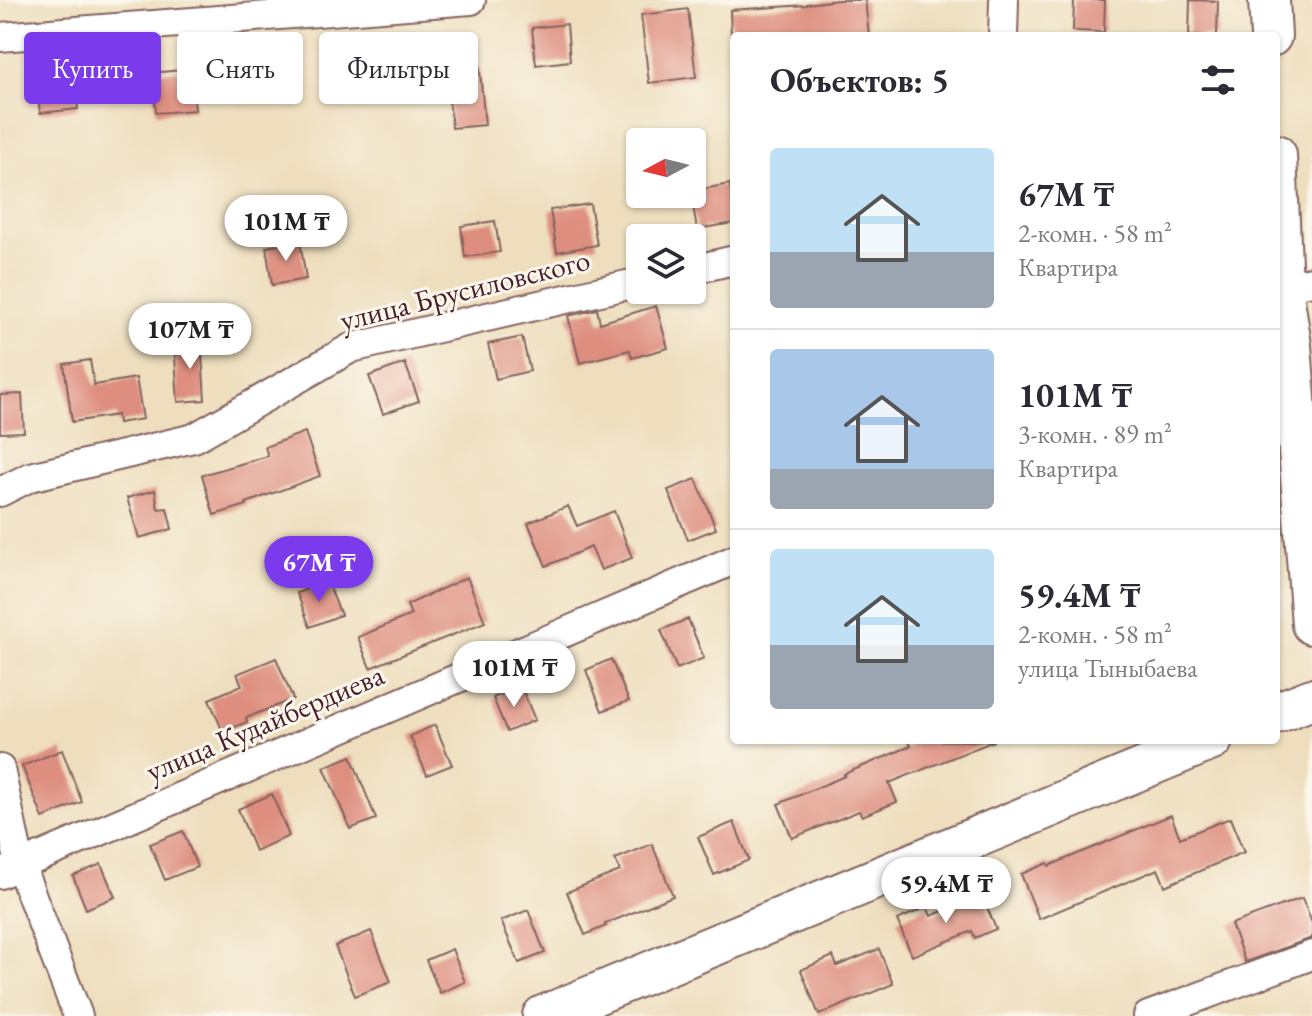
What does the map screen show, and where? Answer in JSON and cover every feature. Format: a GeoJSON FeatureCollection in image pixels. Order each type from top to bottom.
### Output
{"type":"FeatureCollection","features":[{"type":"Feature","properties":{"kind":"street"},"geometry":{"type":"LineString","coordinates":[[0,37],[471,0]]}},
{"type":"Feature","properties":{"kind":"street"},"geometry":{"type":"LineString","coordinates":[[1003,32],[1004,0]]}},
{"type":"Feature","properties":{"kind":"street"},"geometry":{"type":"LineString","coordinates":[[1269,0],[1271,32]]}},
{"type":"Feature","properties":{"kind":"street"},"geometry":{"type":"LineString","coordinates":[[1280,180],[1297,284],[1283,347],[1312,624]]}},
{"type":"Feature","properties":{"kind":"street"},"geometry":{"type":"LineString","coordinates":[[706,267],[730,261]]}},
{"type":"Feature","properties":{"kind":"street","name":"улица Брусиловского"},"geometry":{"type":"LineString","coordinates":[[0,492],[30,477],[194,438],[351,348],[626,285]]}},
{"type":"Feature","properties":{"kind":"street","name":"улица Кудайбердиева"},"geometry":{"type":"LineString","coordinates":[[10,869],[730,562]]}},
{"type":"Feature","properties":{"kind":"street"},"geometry":{"type":"LineString","coordinates":[[1280,711],[1312,699]]}},
{"type":"Feature","properties":{"kind":"street"},"geometry":{"type":"LineString","coordinates":[[543,1016],[1202,744]]}},
{"type":"Feature","properties":{"kind":"street"},"geometry":{"type":"LineString","coordinates":[[0,769],[10,869],[78,1016]]}},
{"type":"Feature","properties":{"kind":"street"},"geometry":{"type":"LineString","coordinates":[[1148,1016],[1312,955]]}},
{"type":"Feature","properties":{"kind":"building"},"geometry":{"type":"Polygon","coordinates":[[[865,0],[869,32],[731,32],[730,10],[865,0]]]}},
{"type":"Feature","properties":{"kind":"building"},"geometry":{"type":"Polygon","coordinates":[[[1074,0],[1105,0],[1104,32],[1073,31],[1074,0]]]}},
{"type":"Feature","properties":{"kind":"building"},"geometry":{"type":"Polygon","coordinates":[[[1190,0],[1218,1],[1217,32],[1189,32],[1190,0]]]}},
{"type":"Feature","properties":{"kind":"building"},"geometry":{"type":"Polygon","coordinates":[[[688,9],[696,77],[649,83],[641,15],[688,9]]]}},
{"type":"Feature","properties":{"kind":"building"},"geometry":{"type":"Polygon","coordinates":[[[567,24],[570,61],[536,65],[532,28],[567,24]]]}},
{"type":"Feature","properties":{"kind":"building"},"geometry":{"type":"Polygon","coordinates":[[[478,50],[485,125],[452,128],[449,104],[478,104],[478,50]]]}},
{"type":"Feature","properties":{"kind":"building"},"geometry":{"type":"Polygon","coordinates":[[[177,70],[177,104],[194,104],[195,110],[156,113],[155,104],[161,104],[161,72],[177,70]]]}},
{"type":"Feature","properties":{"kind":"building"},"geometry":{"type":"Polygon","coordinates":[[[39,104],[77,104],[78,109],[40,113],[39,104]]]}},
{"type":"Feature","properties":{"kind":"building"},"geometry":{"type":"Polygon","coordinates":[[[730,184],[730,224],[706,228],[706,224],[696,224],[693,208],[706,208],[706,188],[730,184]]]}},
{"type":"Feature","properties":{"kind":"building"},"geometry":{"type":"Polygon","coordinates":[[[590,204],[597,245],[557,252],[550,210],[590,204]]]}},
{"type":"Feature","properties":{"kind":"building"},"geometry":{"type":"Polygon","coordinates":[[[495,221],[500,252],[465,257],[461,226],[495,221]]]}},
{"type":"Feature","properties":{"kind":"building"},"geometry":{"type":"Polygon","coordinates":[[[300,241],[306,279],[272,285],[266,247],[300,241]]]}},
{"type":"Feature","properties":{"kind":"building"},"geometry":{"type":"Polygon","coordinates":[[[656,306],[668,348],[632,358],[630,350],[580,363],[568,316],[597,309],[600,323],[656,306]]]}},
{"type":"Feature","properties":{"kind":"building"},"geometry":{"type":"Polygon","coordinates":[[[522,337],[530,371],[496,379],[488,344],[522,337]]]}},
{"type":"Feature","properties":{"kind":"building"},"geometry":{"type":"Polygon","coordinates":[[[201,340],[205,400],[178,402],[174,342],[201,340]]]}},
{"type":"Feature","properties":{"kind":"building"},"geometry":{"type":"Polygon","coordinates":[[[90,360],[94,385],[136,378],[143,419],[118,423],[117,415],[72,422],[64,364],[90,360]]]}},
{"type":"Feature","properties":{"kind":"building"},"geometry":{"type":"Polygon","coordinates":[[[405,363],[419,401],[383,414],[369,376],[405,363]]]}},
{"type":"Feature","properties":{"kind":"building"},"geometry":{"type":"Polygon","coordinates":[[[22,394],[24,432],[0,433],[0,395],[22,394]]]}},
{"type":"Feature","properties":{"kind":"building"},"geometry":{"type":"Polygon","coordinates":[[[305,432],[320,476],[214,515],[202,475],[268,456],[265,447],[305,432]]]}},
{"type":"Feature","properties":{"kind":"building"},"geometry":{"type":"Polygon","coordinates":[[[696,479],[716,529],[688,540],[668,490],[696,479]]]}},
{"type":"Feature","properties":{"kind":"building"},"geometry":{"type":"Polygon","coordinates":[[[155,490],[158,509],[167,508],[172,529],[139,538],[127,498],[155,490]]]}},
{"type":"Feature","properties":{"kind":"building"},"geometry":{"type":"Polygon","coordinates":[[[568,506],[577,526],[614,511],[632,558],[601,570],[591,547],[546,566],[528,523],[568,506]]]}},
{"type":"Feature","properties":{"kind":"building"},"geometry":{"type":"Polygon","coordinates":[[[467,577],[485,622],[370,668],[358,637],[411,615],[407,605],[467,577]]]}},
{"type":"Feature","properties":{"kind":"building"},"geometry":{"type":"Polygon","coordinates":[[[327,581],[341,615],[310,627],[297,593],[327,581]]]}},
{"type":"Feature","properties":{"kind":"building"},"geometry":{"type":"Polygon","coordinates":[[[688,619],[704,658],[677,669],[661,630],[688,619]]]}},
{"type":"Feature","properties":{"kind":"building"},"geometry":{"type":"Polygon","coordinates":[[[276,658],[293,699],[246,718],[247,722],[223,732],[209,699],[242,685],[237,674],[276,658]]]}},
{"type":"Feature","properties":{"kind":"building"},"geometry":{"type":"Polygon","coordinates":[[[611,659],[629,701],[602,711],[586,670],[611,659]]]}},
{"type":"Feature","properties":{"kind":"building"},"geometry":{"type":"Polygon","coordinates":[[[521,686],[535,720],[507,732],[493,698],[521,686]]]}},
{"type":"Feature","properties":{"kind":"building"},"geometry":{"type":"Polygon","coordinates":[[[435,725],[452,765],[427,775],[410,736],[435,725]]]}},
{"type":"Feature","properties":{"kind":"building"},"geometry":{"type":"Polygon","coordinates":[[[986,744],[889,783],[897,802],[862,816],[859,811],[792,838],[778,804],[911,746],[986,744]]]}},
{"type":"Feature","properties":{"kind":"building"},"geometry":{"type":"Polygon","coordinates":[[[62,750],[82,802],[43,818],[22,766],[62,750]]]}},
{"type":"Feature","properties":{"kind":"building"},"geometry":{"type":"Polygon","coordinates":[[[351,756],[376,819],[350,829],[324,767],[351,756]]]}},
{"type":"Feature","properties":{"kind":"building"},"geometry":{"type":"Polygon","coordinates":[[[272,794],[289,836],[255,851],[238,809],[272,794]]]}},
{"type":"Feature","properties":{"kind":"building"},"geometry":{"type":"Polygon","coordinates":[[[1171,815],[1180,838],[1230,818],[1244,852],[1165,886],[1158,869],[1039,919],[1021,874],[1048,863],[1049,866],[1171,815]]]}},
{"type":"Feature","properties":{"kind":"building"},"geometry":{"type":"Polygon","coordinates":[[[734,822],[749,860],[714,875],[698,837],[734,822]]]}},
{"type":"Feature","properties":{"kind":"building"},"geometry":{"type":"Polygon","coordinates":[[[183,831],[197,867],[165,880],[150,844],[183,831]]]}},
{"type":"Feature","properties":{"kind":"building"},"geometry":{"type":"Polygon","coordinates":[[[652,844],[673,896],[585,935],[567,892],[620,871],[615,859],[652,844]]]}},
{"type":"Feature","properties":{"kind":"building"},"geometry":{"type":"Polygon","coordinates":[[[101,864],[115,897],[86,909],[73,876],[101,864]]]}},
{"type":"Feature","properties":{"kind":"building"},"geometry":{"type":"Polygon","coordinates":[[[982,895],[996,929],[975,938],[972,931],[912,956],[897,920],[927,907],[931,916],[982,895]]]}},
{"type":"Feature","properties":{"kind":"building"},"geometry":{"type":"Polygon","coordinates":[[[1302,898],[1312,923],[1312,938],[1245,962],[1231,924],[1302,898]]]}},
{"type":"Feature","properties":{"kind":"building"},"geometry":{"type":"Polygon","coordinates":[[[528,910],[545,953],[519,963],[501,921],[528,910]]]}},
{"type":"Feature","properties":{"kind":"building"},"geometry":{"type":"Polygon","coordinates":[[[371,931],[391,982],[355,996],[335,946],[371,931]]]}},
{"type":"Feature","properties":{"kind":"building"},"geometry":{"type":"Polygon","coordinates":[[[452,949],[465,982],[440,993],[426,960],[452,949]]]}},
{"type":"Feature","properties":{"kind":"building"},"geometry":{"type":"Polygon","coordinates":[[[879,949],[893,984],[819,1015],[801,970],[833,956],[837,966],[879,949]]]}}]}
